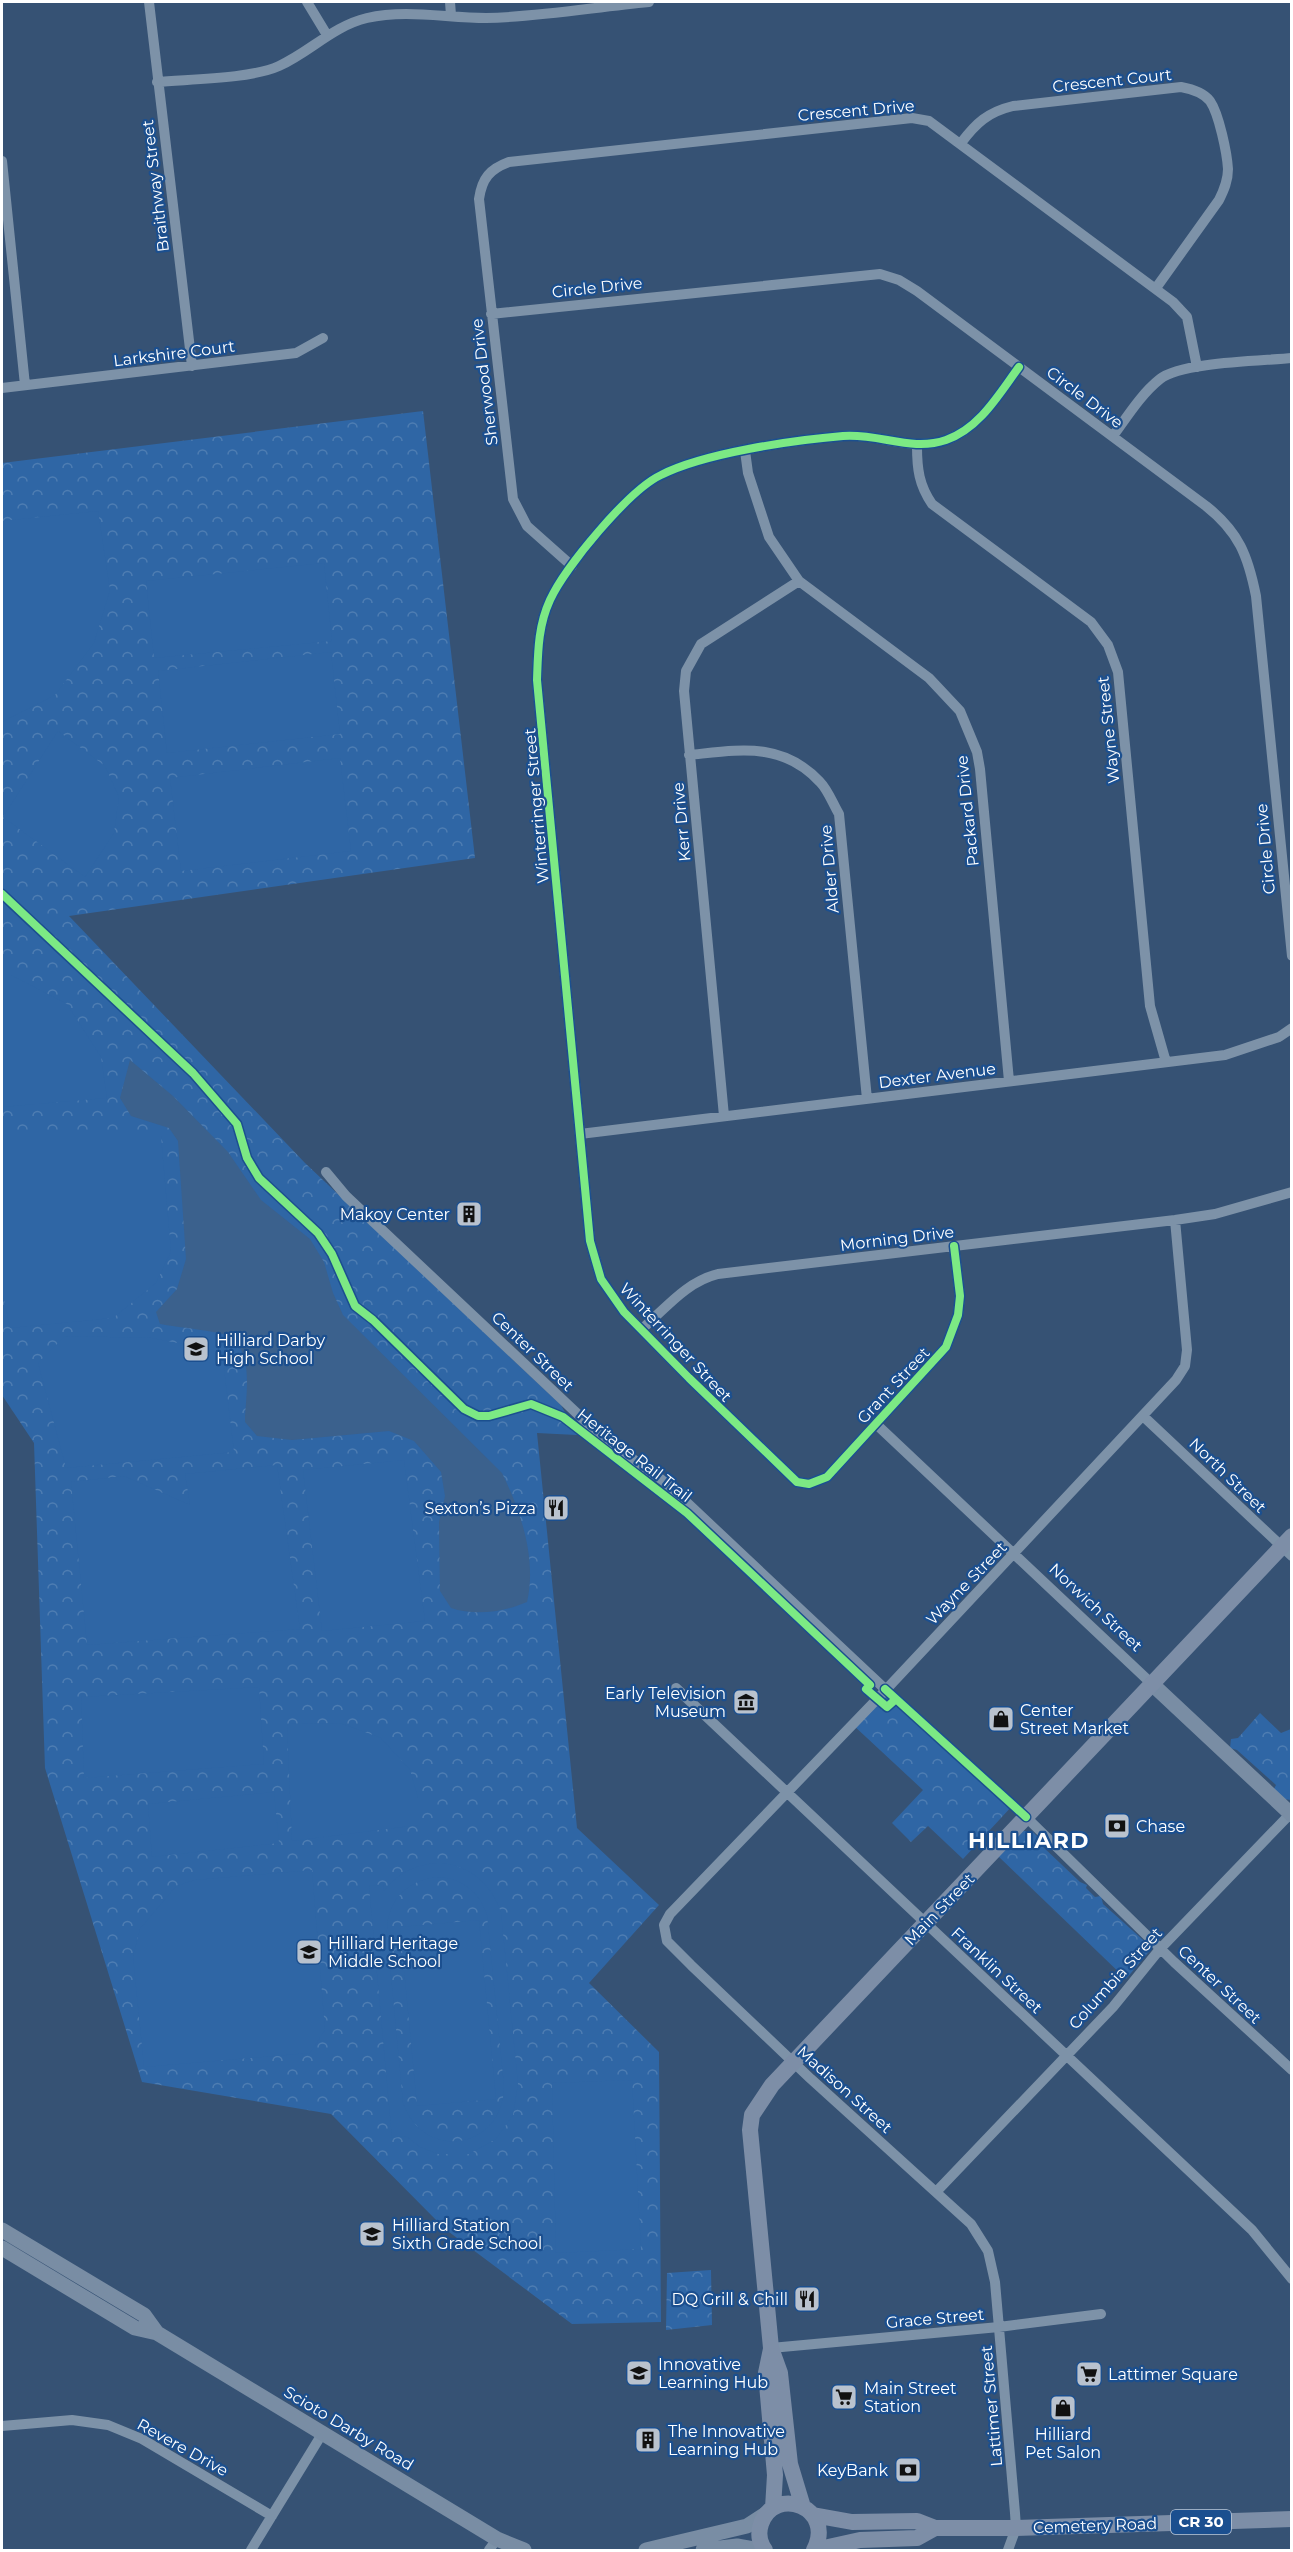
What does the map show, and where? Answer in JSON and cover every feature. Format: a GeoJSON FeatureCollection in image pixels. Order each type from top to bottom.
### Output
{"type":"FeatureCollection","features":[{"type":"Feature","properties":{"kind":"main road","name":"Main Street"},"geometry":{"type":"LineString","coordinates":[[815,2550],[819,2536],[790,2464],[780,2373],[771,2348],[750,2123],[762,2097],[1152,1684],[1288,1546]]}},
{"type":"Feature","properties":{"kind":"main road","name":"Norwich Street"},"geometry":{"type":"LineString","coordinates":[[1152,1684],[1291,1813]]}},
{"type":"Feature","properties":{"kind":"main road","name":"Scioto Darby Road"},"geometry":{"type":"LineString","coordinates":[[2,2230],[144,2315],[157,2333]]}},
{"type":"Feature","properties":{"kind":"main road","name":"Scioto Darby Road"},"geometry":{"type":"LineString","coordinates":[[2,2248],[135,2328],[157,2333],[322,2434],[493,2545],[524,2550]]}},
{"type":"Feature","properties":{"kind":"main road","name":"Main Street"},"geometry":{"type":"LineString","coordinates":[[761,2550],[759,2529],[770,2511],[776,2475],[766,2373],[771,2348]]}},
{"type":"Feature","properties":{"kind":"main road","name":"Cemetery Road"},"geometry":{"type":"LineString","coordinates":[[770,2511],[788,2503],[843,2521],[917,2521],[935,2528],[1016,2528],[1292,2519]]}},
{"type":"Feature","properties":{"kind":"main road"},"geometry":{"type":"LineString","coordinates":[[646,2550],[747,2526],[770,2511]]}},
{"type":"Feature","properties":{"kind":"main road","name":"Cemetery Road"},"geometry":{"type":"LineString","coordinates":[[815,2550],[860,2541],[917,2538],[935,2528]]}},
{"type":"Feature","properties":{"kind":"main road"},"geometry":{"type":"LineString","coordinates":[[703,2550],[727,2546],[761,2550]]}},
{"type":"Feature","properties":{"kind":"street","name":"Braithway Street"},"geometry":{"type":"LineString","coordinates":[[149,2],[192,366]]}},
{"type":"Feature","properties":{"kind":"street"},"geometry":{"type":"LineString","coordinates":[[307,2],[327,35]]}},
{"type":"Feature","properties":{"kind":"street"},"geometry":{"type":"LineString","coordinates":[[450,2],[451,15]]}},
{"type":"Feature","properties":{"kind":"street"},"geometry":{"type":"LineString","coordinates":[[157,82],[249,73],[277,67],[327,35],[366,18],[388,15],[451,15],[485,18],[649,2]]}},
{"type":"Feature","properties":{"kind":"street","name":"Crescent Court"},"geometry":{"type":"LineString","coordinates":[[961,143],[975,124],[992,111],[1013,106],[1181,87],[1197,90],[1209,100],[1216,114],[1228,168],[1226,185],[1219,200],[1156,288]]}},
{"type":"Feature","properties":{"kind":"street","name":"Crescent Drive"},"geometry":{"type":"LineString","coordinates":[[488,173],[509,162],[912,118],[929,121],[1156,288],[1187,317],[1197,367]]}},
{"type":"Feature","properties":{"kind":"street"},"geometry":{"type":"LineString","coordinates":[[2,160],[25,385]]}},
{"type":"Feature","properties":{"kind":"street","name":"Sherwood Drive"},"geometry":{"type":"LineString","coordinates":[[488,173],[481,185],[479,199],[513,499],[527,526],[572,566]]}},
{"type":"Feature","properties":{"kind":"street","name":"Circle Drive"},"geometry":{"type":"LineString","coordinates":[[491,314],[880,274],[899,280],[917,291],[1226,521],[1248,556],[1256,596],[1292,956]]}},
{"type":"Feature","properties":{"kind":"street","name":"Larkshire Court"},"geometry":{"type":"LineString","coordinates":[[2,388],[296,352],[323,338]]}},
{"type":"Feature","properties":{"kind":"street"},"geometry":{"type":"LineString","coordinates":[[1113,436],[1146,392],[1161,377],[1181,369],[1292,358]]}},
{"type":"Feature","properties":{"kind":"street"},"geometry":{"type":"LineString","coordinates":[[917,446],[956,435],[982,417],[1020,367]]}},
{"type":"Feature","properties":{"kind":"street","name":"Winterringer Street"},"geometry":{"type":"LineString","coordinates":[[809,1484],[797,1482],[787,1474],[624,1312],[601,1280],[590,1241],[537,680],[538,637],[550,599],[572,566],[623,505],[659,476],[693,462],[745,451],[845,436],[888,438],[917,446]]}},
{"type":"Feature","properties":{"kind":"street","name":"Wayne Street"},"geometry":{"type":"LineString","coordinates":[[917,446],[917,471],[922,489],[932,504],[1091,622],[1108,645],[1118,672],[1150,1006],[1166,1062]]}},
{"type":"Feature","properties":{"kind":"street","name":"Packard Drive"},"geometry":{"type":"LineString","coordinates":[[745,451],[748,473],[769,537],[799,581],[929,678],[960,711],[969,731],[977,752],[980,769],[1009,1081]]}},
{"type":"Feature","properties":{"kind":"street","name":"Kerr Drive"},"geometry":{"type":"LineString","coordinates":[[724,1116],[689,755],[684,691],[686,671],[701,644],[799,581]]}},
{"type":"Feature","properties":{"kind":"street","name":"Alder Drive"},"geometry":{"type":"LineString","coordinates":[[689,755],[754,749],[792,758],[821,783],[839,814],[867,1099]]}},
{"type":"Feature","properties":{"kind":"street","name":"Dexter Avenue"},"geometry":{"type":"LineString","coordinates":[[580,1134],[1225,1055],[1279,1037],[1292,1028]]}},
{"type":"Feature","properties":{"kind":"street","name":"Center Street"},"geometry":{"type":"LineString","coordinates":[[326,1172],[346,1196],[602,1436],[665,1482],[885,1689]]}},
{"type":"Feature","properties":{"kind":"street","name":"Morning Drive"},"geometry":{"type":"LineString","coordinates":[[642,1329],[687,1287],[702,1278],[718,1274],[1175,1220],[1215,1214],[1292,1192]]}},
{"type":"Feature","properties":{"kind":"street","name":"Wayne Street"},"geometry":{"type":"LineString","coordinates":[[664,1925],[670,1914],[1014,1555],[1176,1380],[1185,1366],[1187,1350],[1175,1220]]}},
{"type":"Feature","properties":{"kind":"street","name":"Grant Street"},"geometry":{"type":"LineString","coordinates":[[809,1484],[827,1477],[946,1347],[958,1315],[960,1296],[954,1246]]}},
{"type":"Feature","properties":{"kind":"street","name":"North Street"},"geometry":{"type":"LineString","coordinates":[[1143,1416],[1288,1546]]}},
{"type":"Feature","properties":{"kind":"street","name":"Norwich Street"},"geometry":{"type":"LineString","coordinates":[[876,1424],[1152,1684]]}},
{"type":"Feature","properties":{"kind":"street","name":"Franklin Street"},"geometry":{"type":"LineString","coordinates":[[676,1688],[1252,2229],[1292,2278]]}},
{"type":"Feature","properties":{"kind":"street","name":"Columbia Street"},"geometry":{"type":"LineString","coordinates":[[937,2191],[1113,2007],[1160,1949],[1291,1813]]}},
{"type":"Feature","properties":{"kind":"street","name":"Center Street"},"geometry":{"type":"LineString","coordinates":[[1026,1817],[1160,1949],[1292,2070]]}},
{"type":"Feature","properties":{"kind":"street","name":"Madison Street"},"geometry":{"type":"LineString","coordinates":[[664,1925],[667,1941],[794,2062],[972,2224],[988,2251],[994,2282]]}},
{"type":"Feature","properties":{"kind":"street","name":"Lattimer Street"},"geometry":{"type":"LineString","coordinates":[[994,2282],[1016,2528]]}},
{"type":"Feature","properties":{"kind":"street","name":"Grace Street"},"geometry":{"type":"LineString","coordinates":[[771,2348],[999,2327],[1101,2314]]}},
{"type":"Feature","properties":{"kind":"street","name":"Revere Drive"},"geometry":{"type":"LineString","coordinates":[[2,2426],[72,2420],[108,2425],[142,2439],[272,2517]]}},
{"type":"Feature","properties":{"kind":"street"},"geometry":{"type":"LineString","coordinates":[[251,2550],[322,2434]]}},
{"type":"Feature","properties":{"kind":"street"},"geometry":{"type":"LineString","coordinates":[[1008,2550],[1016,2528]]}},
{"type":"Feature","properties":{"kind":"green space"},"geometry":{"type":"Polygon","coordinates":[[[423,411],[475,858],[69,916],[305,1163],[561,1405],[577,1435],[537,1433],[577,1828],[659,1905],[589,1983],[659,2052],[661,2322],[572,2324],[445,2229],[331,2114],[142,2082],[45,1768],[34,1443],[2,1395],[2,463],[423,411]]]}},
{"type":"Feature","properties":{"kind":"green space"},"geometry":{"type":"Polygon","coordinates":[[[98,511],[110,590],[94,643],[55,695],[2,722],[2,521],[98,511]]]}},
{"type":"Feature","properties":{"kind":"green space"},"geometry":{"type":"Polygon","coordinates":[[[324,563],[332,641],[154,658],[146,581],[324,563]]]}},
{"type":"Feature","properties":{"kind":"green space"},"geometry":{"type":"Polygon","coordinates":[[[331,652],[340,734],[167,753],[158,671],[331,652]]]}},
{"type":"Feature","properties":{"kind":"green space"},"geometry":{"type":"Polygon","coordinates":[[[58,731],[105,766],[119,797],[114,833],[85,877],[3,817],[58,731]]]}},
{"type":"Feature","properties":{"kind":"green space"},"geometry":{"type":"Polygon","coordinates":[[[340,758],[351,851],[181,871],[170,778],[340,758]]]}},
{"type":"Feature","properties":{"kind":"green space"},"geometry":{"type":"Polygon","coordinates":[[[2,975],[11,975],[67,1004],[101,1057],[107,1098],[2,1107],[2,975]]]}},
{"type":"Feature","properties":{"kind":"green space"},"geometry":{"type":"Polygon","coordinates":[[[2,1136],[161,1136],[171,1251],[156,1283],[113,1318],[10,1328],[2,1290],[2,1136]]]}},
{"type":"Feature","properties":{"kind":"green space"},"geometry":{"type":"Polygon","coordinates":[[[65,1336],[152,1338],[222,1352],[234,1452],[66,1468],[38,1363],[65,1336]]]}},
{"type":"Feature","properties":{"kind":"green space"},"geometry":{"type":"Polygon","coordinates":[[[404,1460],[425,1621],[322,1631],[303,1470],[404,1460]]]}},
{"type":"Feature","properties":{"kind":"green space"},"geometry":{"type":"Polygon","coordinates":[[[277,1465],[300,1629],[87,1645],[71,1482],[124,1476],[190,1505],[185,1474],[277,1465]]]}},
{"type":"Feature","properties":{"kind":"green space"},"geometry":{"type":"Polygon","coordinates":[[[259,1687],[264,1764],[84,1778],[81,1697],[259,1687]]]}},
{"type":"Feature","properties":{"kind":"green space"},"geometry":{"type":"Polygon","coordinates":[[[885,1689],[1013,1805],[963,1859],[928,1826],[911,1842],[892,1823],[923,1790],[852,1724],[885,1689]]]}},
{"type":"Feature","properties":{"kind":"green space"},"geometry":{"type":"Polygon","coordinates":[[[1260,1713],[1281,1733],[1291,1729],[1291,1800],[1284,1799],[1274,1789],[1276,1785],[1237,1750],[1230,1748],[1231,1739],[1238,1738],[1260,1713]]]}},
{"type":"Feature","properties":{"kind":"green space"},"geometry":{"type":"Polygon","coordinates":[[[340,1723],[381,1738],[410,1770],[418,1798],[418,1825],[292,1841],[287,1724],[340,1723]]]}},
{"type":"Feature","properties":{"kind":"green space"},"geometry":{"type":"Polygon","coordinates":[[[274,1792],[279,1843],[152,1857],[148,1804],[274,1792]]]}},
{"type":"Feature","properties":{"kind":"green space"},"geometry":{"type":"Polygon","coordinates":[[[1022,1831],[1032,1831],[1042,1841],[1041,1845],[1080,1882],[1087,1885],[1086,1888],[1095,1897],[1101,1896],[1103,1904],[1152,1948],[1126,1979],[998,1856],[1022,1831]]]}},
{"type":"Feature","properties":{"kind":"green space"},"geometry":{"type":"Polygon","coordinates":[[[442,1863],[462,1868],[479,1878],[492,1893],[501,1912],[518,2084],[513,2115],[496,2139],[469,2154],[438,2154],[420,2147],[406,2136],[392,2138],[369,1886],[383,1884],[384,1891],[410,1870],[442,1863]],[[429,1878],[410,1886],[395,1901],[388,1921],[387,1933],[403,2103],[413,2122],[428,2135],[444,2141],[461,2141],[478,2135],[491,2124],[501,2107],[504,2086],[487,1915],[480,1900],[470,1889],[449,1879],[429,1878]]]}},
{"type":"Feature","properties":{"kind":"green space"},"geometry":{"type":"Polygon","coordinates":[[[312,1870],[325,2030],[310,2053],[144,2067],[133,1956],[140,1929],[176,1886],[195,1880],[312,1870]]]}},
{"type":"Feature","properties":{"kind":"green space"},"geometry":{"type":"Polygon","coordinates":[[[479,1920],[496,2099],[417,2106],[400,1927],[479,1920]]]}},
{"type":"Feature","properties":{"kind":"green space"},"geometry":{"type":"Polygon","coordinates":[[[632,2080],[641,2249],[556,2253],[552,2083],[632,2080]]]}},
{"type":"Feature","properties":{"kind":"green space"},"geometry":{"type":"Polygon","coordinates":[[[711,2270],[712,2325],[666,2330],[667,2273],[711,2270]]]}},
{"type":"Feature","properties":{"kind":"shaded area"},"geometry":{"type":"Polygon","coordinates":[[[130,1060],[173,1096],[228,1152],[261,1200],[310,1239],[324,1262],[333,1293],[343,1315],[502,1473],[525,1536],[530,1569],[527,1602],[489,1612],[470,1612],[451,1608],[440,1591],[439,1522],[445,1496],[441,1472],[414,1441],[389,1431],[292,1440],[257,1436],[245,1422],[247,1376],[243,1354],[238,1344],[230,1337],[218,1333],[160,1324],[156,1312],[177,1289],[186,1259],[178,1141],[169,1128],[131,1116],[120,1098],[130,1060]]]}},
{"type":"Feature","properties":{"kind":"cycle path"},"geometry":{"type":"LineString","coordinates":[[954,1246],[960,1296],[958,1315],[946,1347],[827,1477],[809,1484],[797,1482],[689,1378],[624,1312],[601,1279],[590,1241],[537,680],[538,649],[546,610],[569,569],[616,512],[632,496],[661,475],[679,467],[725,454],[800,441],[843,436],[920,444],[946,440],[958,435],[979,419],[1019,367]]}},
{"type":"Feature","properties":{"kind":"cycle path","name":"Heritage Rail Trail"},"geometry":{"type":"LineString","coordinates":[[2,894],[193,1073],[237,1124],[247,1158],[259,1178],[318,1233],[332,1254],[355,1306],[373,1320],[464,1409],[478,1416],[489,1416],[531,1404],[563,1417],[687,1513],[870,1685],[866,1689],[887,1707],[896,1699]]}},
{"type":"Feature","properties":{"kind":"cycle path"},"geometry":{"type":"LineString","coordinates":[[885,1689],[1026,1817]]}},
{"type":"Feature","properties":{"kind":"place","name":"Makoy Center"},"geometry":{"type":"Point","coordinates":[469,1214]}},
{"type":"Feature","properties":{"kind":"place","name":"Hilliard Darby High School"},"geometry":{"type":"Point","coordinates":[196,1349]}},
{"type":"Feature","properties":{"kind":"place","name":"Sexton’s Pizza"},"geometry":{"type":"Point","coordinates":[556,1508]}},
{"type":"Feature","properties":{"kind":"place","name":"Early Television Museum"},"geometry":{"type":"Point","coordinates":[746,1702]}},
{"type":"Feature","properties":{"kind":"place","name":"Center Street Market"},"geometry":{"type":"Point","coordinates":[1001,1719]}},
{"type":"Feature","properties":{"kind":"place","name":"Chase"},"geometry":{"type":"Point","coordinates":[1117,1826]}},
{"type":"Feature","properties":{"kind":"place","name":"Hilliard Heritage Middle School"},"geometry":{"type":"Point","coordinates":[309,1952]}},
{"type":"Feature","properties":{"kind":"place","name":"Hilliard Station Sixth Grade School"},"geometry":{"type":"Point","coordinates":[372,2234]}},
{"type":"Feature","properties":{"kind":"place","name":"DQ Grill & Chill"},"geometry":{"type":"Point","coordinates":[807,2299]}},
{"type":"Feature","properties":{"kind":"place","name":"Innovative Learning Hub"},"geometry":{"type":"Point","coordinates":[639,2373]}},
{"type":"Feature","properties":{"kind":"place","name":"Lattimer Square"},"geometry":{"type":"Point","coordinates":[1089,2374]}},
{"type":"Feature","properties":{"kind":"place","name":"Main Street Station"},"geometry":{"type":"Point","coordinates":[844,2397]}},
{"type":"Feature","properties":{"kind":"place","name":"Hilliard Pet Salon"},"geometry":{"type":"Point","coordinates":[1063,2408]}},
{"type":"Feature","properties":{"kind":"place","name":"The Innovative Learning Hub"},"geometry":{"type":"Point","coordinates":[648,2440]}},
{"type":"Feature","properties":{"kind":"place","name":"KeyBank"},"geometry":{"type":"Point","coordinates":[908,2470]}},
{"type":"Feature","properties":{"kind":"district","name":"HILLIARD"},"geometry":{"type":"Point","coordinates":[1029,1840]}}]}
